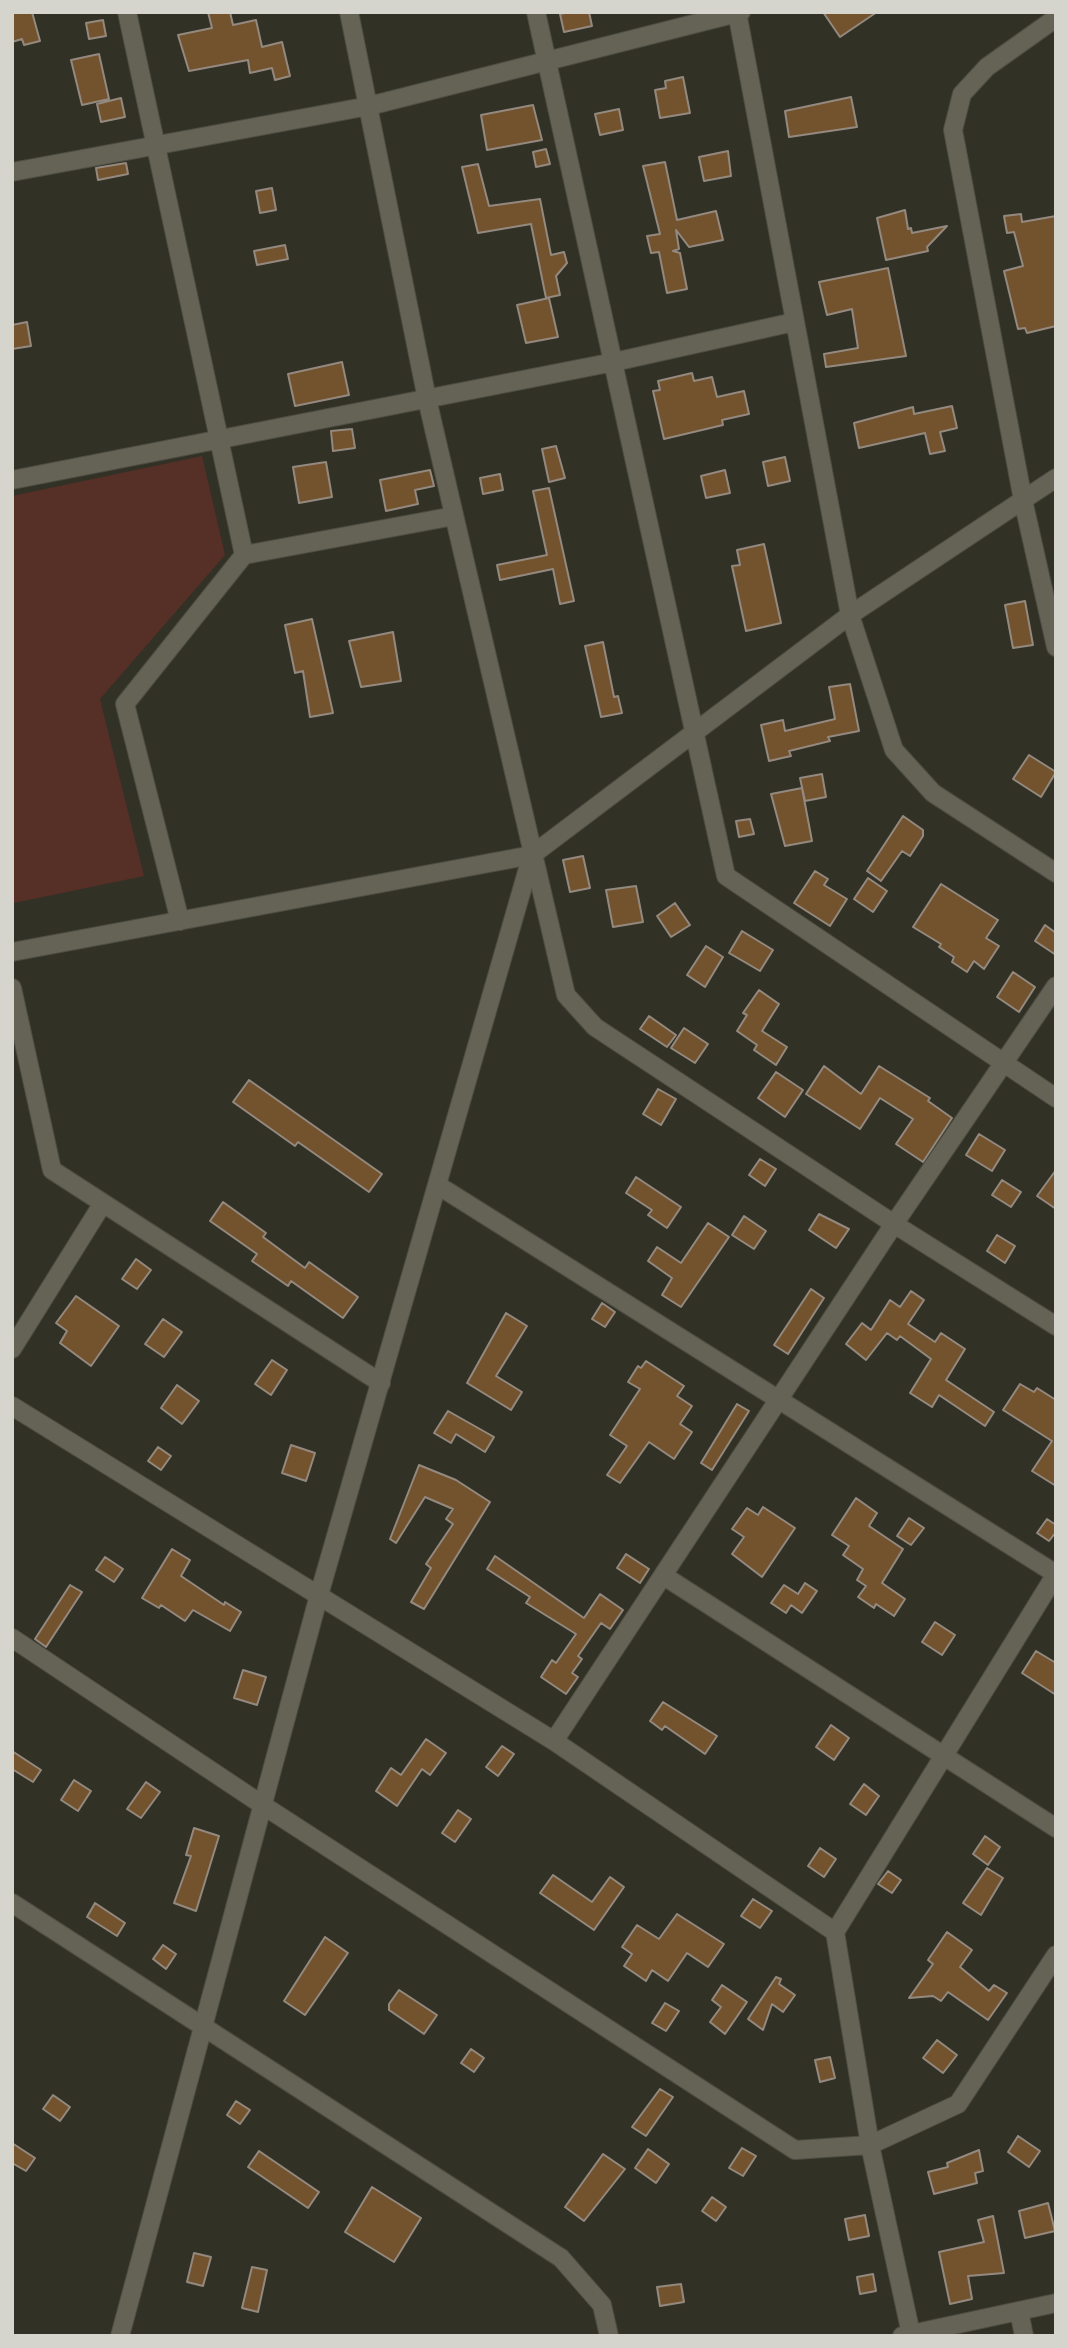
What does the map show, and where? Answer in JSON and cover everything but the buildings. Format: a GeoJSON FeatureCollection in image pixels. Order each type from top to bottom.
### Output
{"type":"FeatureCollection","features":[{"type":"Feature","properties":{"kind":"street"},"geometry":{"type":"LineString","coordinates":[[127,12],[153,144],[244,555]]}},
{"type":"Feature","properties":{"kind":"street"},"geometry":{"type":"LineString","coordinates":[[349,12],[427,399],[566,995],[595,1027],[894,1224],[1056,1326]]}},
{"type":"Feature","properties":{"kind":"street"},"geometry":{"type":"LineString","coordinates":[[536,12],[726,876],[1003,1065],[1056,1098]]}},
{"type":"Feature","properties":{"kind":"street"},"geometry":{"type":"LineString","coordinates":[[12,172],[369,106],[738,13],[850,615],[894,750],[933,793],[1056,873]]}},
{"type":"Feature","properties":{"kind":"street"},"geometry":{"type":"LineString","coordinates":[[1056,18],[987,67],[962,94],[953,130],[1023,500],[1056,647]]}},
{"type":"Feature","properties":{"kind":"street"},"geometry":{"type":"LineString","coordinates":[[12,480],[614,362],[794,322]]}},
{"type":"Feature","properties":{"kind":"street"},"geometry":{"type":"LineString","coordinates":[[12,952],[532,855],[850,615],[1056,478]]}},
{"type":"Feature","properties":{"kind":"street"},"geometry":{"type":"LineString","coordinates":[[180,921],[125,704],[244,555],[454,516]]}},
{"type":"Feature","properties":{"kind":"street"},"geometry":{"type":"LineString","coordinates":[[120,2336],[319,1595],[439,1186],[532,855]]}},
{"type":"Feature","properties":{"kind":"street"},"geometry":{"type":"LineString","coordinates":[[554,1741],[781,1400],[894,1224],[1056,986]]}},
{"type":"Feature","properties":{"kind":"street"},"geometry":{"type":"LineString","coordinates":[[12,988],[52,1170],[381,1383]]}},
{"type":"Feature","properties":{"kind":"street"},"geometry":{"type":"LineString","coordinates":[[439,1186],[1056,1574],[835,1932],[870,2145],[906,2335],[1056,2303]]}},
{"type":"Feature","properties":{"kind":"street"},"geometry":{"type":"LineString","coordinates":[[12,1349],[103,1203]]}},
{"type":"Feature","properties":{"kind":"street"},"geometry":{"type":"LineString","coordinates":[[12,1406],[554,1741],[835,1932]]}},
{"type":"Feature","properties":{"kind":"street"},"geometry":{"type":"LineString","coordinates":[[664,1576],[1056,1828]]}},
{"type":"Feature","properties":{"kind":"street"},"geometry":{"type":"LineString","coordinates":[[12,1638],[264,1806],[795,2150],[870,2145],[958,2104],[1056,1955]]}},
{"type":"Feature","properties":{"kind":"street"},"geometry":{"type":"LineString","coordinates":[[12,1903],[561,2258],[602,2305],[609,2336]]}},
{"type":"Feature","properties":{"kind":"street"},"geometry":{"type":"LineString","coordinates":[[1019,2311],[1024,2336]]}},
{"type":"Feature","properties":{"kind":"shaded area"},"geometry":{"type":"Polygon","coordinates":[[[202,456],[225,555],[100,699],[144,876],[14,903],[12,496],[202,456]]]}}]}
